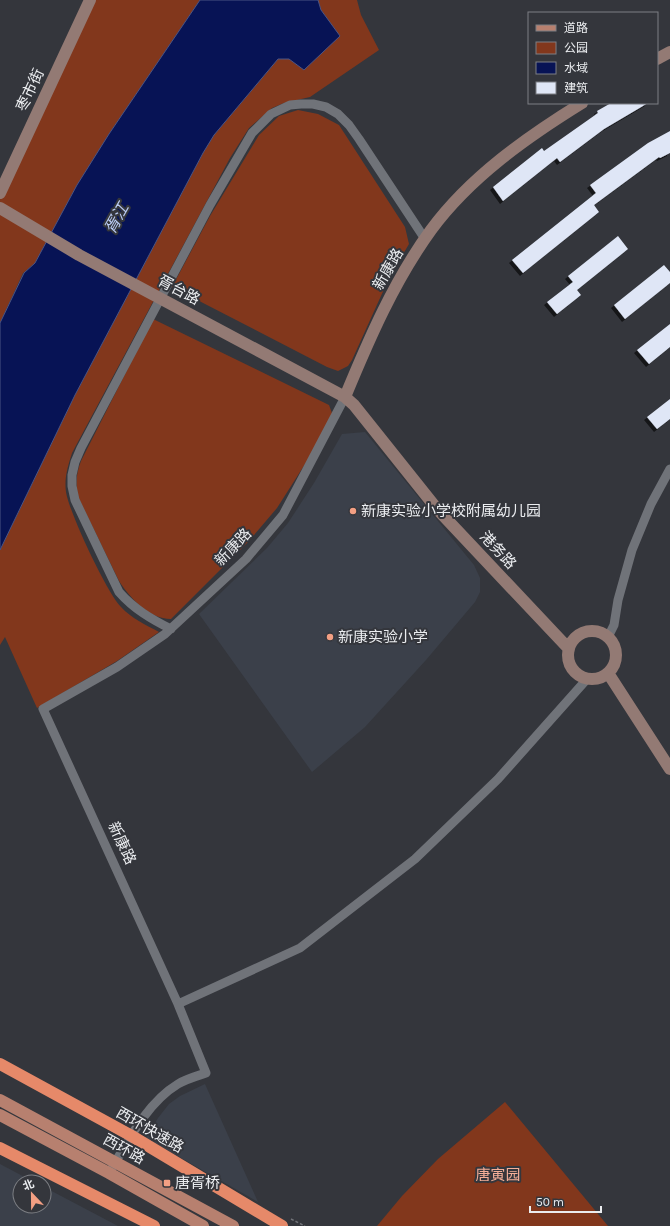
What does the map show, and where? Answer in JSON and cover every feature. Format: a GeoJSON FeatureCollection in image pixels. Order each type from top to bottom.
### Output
{"type":"FeatureCollection","features":[{"type":"Feature","properties":{"kind":"highway","name":"西环快速路"},"geometry":{"type":"LineString","coordinates":[[0,1064],[286,1223]]}},
{"type":"Feature","properties":{"kind":"highway"},"geometry":{"type":"LineString","coordinates":[[0,1148],[154,1226]]}},
{"type":"Feature","properties":{"kind":"main road","name":"西环路"},"geometry":{"type":"LineString","coordinates":[[0,1100],[112,1168],[203,1226]]}},
{"type":"Feature","properties":{"kind":"main road","name":"西环路"},"geometry":{"type":"LineString","coordinates":[[0,1115],[233,1226]]}},
{"type":"Feature","properties":{"kind":"street","name":"枣市街"},"geometry":{"type":"LineString","coordinates":[[0,193],[90,0]]}},
{"type":"Feature","properties":{"kind":"street"},"geometry":{"type":"LineString","coordinates":[[658,58],[670,52]]}},
{"type":"Feature","properties":{"kind":"street"},"geometry":{"type":"LineString","coordinates":[[171,629],[140,612],[129,604],[119,592],[82,517],[72,486],[72,475],[75,462],[120,373],[210,205],[252,133],[271,114],[290,105],[313,104],[326,107],[348,125],[425,239]]}},
{"type":"Feature","properties":{"kind":"street","name":"新康路"},"geometry":{"type":"LineString","coordinates":[[178,1004],[43,709],[117,667],[171,629],[246,559],[283,515],[345,397],[374,327],[398,282],[425,239],[448,210],[489,170],[514,149],[581,104]]}},
{"type":"Feature","properties":{"kind":"street","name":"胥台路"},"geometry":{"type":"LineString","coordinates":[[0,208],[79,256],[345,397]]}},
{"type":"Feature","properties":{"kind":"street","name":"港务路"},"geometry":{"type":"LineString","coordinates":[[345,397],[354,405],[437,509],[569,649]]}},
{"type":"Feature","properties":{"kind":"street"},"geometry":{"type":"LineString","coordinates":[[608,637],[614,625],[618,600],[632,550],[651,504],[670,469]]}},
{"type":"Feature","properties":{"kind":"street"},"geometry":{"type":"LineString","coordinates":[[585,632],[601,633],[608,637],[616,651],[616,659],[613,667],[608,673],[594,679],[580,676],[574,671],[568,656],[569,649],[575,638],[585,632]]}},
{"type":"Feature","properties":{"kind":"street"},"geometry":{"type":"LineString","coordinates":[[608,673],[670,769]]}},
{"type":"Feature","properties":{"kind":"street"},"geometry":{"type":"LineString","coordinates":[[112,1168],[140,1123],[160,1097],[178,1084],[206,1072],[178,1004],[300,948],[415,859],[498,779],[587,678]]}},
{"type":"Feature","properties":{"kind":"path"},"geometry":{"type":"LineString","coordinates":[[286,1223],[305,1226]]}},
{"type":"Feature","properties":{"kind":"shaded area","name":"新康实验小学"},"geometry":{"type":"Polygon","coordinates":[[[365,432],[474,565],[480,578],[480,592],[475,602],[426,660],[365,727],[312,772],[199,614],[267,548],[288,523],[314,483],[342,434],[365,432]]]}},
{"type":"Feature","properties":{"kind":"shaded area"},"geometry":{"type":"Polygon","coordinates":[[[205,1084],[258,1202],[146,1138],[158,1118],[169,1104],[180,1096],[205,1084]]]}},
{"type":"Feature","properties":{"kind":"shaded area"},"geometry":{"type":"Polygon","coordinates":[[[0,1164],[19,1174],[12,1174],[12,1214],[52,1214],[52,1191],[118,1226],[0,1226],[0,1164]]]}},
{"type":"Feature","properties":{"kind":"green space"},"geometry":{"type":"Polygon","coordinates":[[[94,0],[200,0],[109,134],[77,185],[35,263],[23,273],[0,323],[0,198],[94,0]]]}},
{"type":"Feature","properties":{"kind":"green space"},"geometry":{"type":"Polygon","coordinates":[[[318,0],[357,0],[361,15],[379,50],[310,97],[284,103],[272,108],[249,128],[230,158],[72,453],[68,467],[66,492],[74,516],[98,570],[121,607],[129,615],[159,632],[117,661],[37,708],[5,637],[0,645],[0,550],[75,395],[203,153],[214,135],[278,59],[289,59],[294,62],[339,36],[321,10],[318,0]]]}},
{"type":"Feature","properties":{"kind":"green space"},"geometry":{"type":"Polygon","coordinates":[[[298,110],[318,114],[339,125],[405,227],[409,244],[390,276],[352,360],[348,366],[338,371],[327,367],[172,287],[210,216],[259,135],[279,116],[298,110]]]}},
{"type":"Feature","properties":{"kind":"green space"},"geometry":{"type":"Polygon","coordinates":[[[153,319],[329,405],[333,416],[328,428],[277,508],[249,541],[171,619],[163,618],[148,611],[134,600],[123,588],[79,499],[77,484],[77,475],[81,461],[153,319]]]}},
{"type":"Feature","properties":{"kind":"green space","name":"唐寅园"},"geometry":{"type":"Polygon","coordinates":[[[505,1102],[608,1226],[377,1226],[402,1196],[438,1159],[505,1102]]]}},
{"type":"Feature","properties":{"kind":"water","name":"胥江"},"geometry":{"type":"Polygon","coordinates":[[[200,0],[318,0],[321,10],[340,36],[304,70],[289,59],[278,59],[214,135],[203,153],[75,395],[0,550],[0,323],[24,273],[35,263],[77,185],[109,134],[200,0]]]}},
{"type":"Feature","properties":{"kind":"building"},"geometry":{"type":"Polygon","coordinates":[[[609,104],[646,104],[604,129],[560,162],[557,158],[503,201],[493,187],[542,148],[544,151],[598,113],[597,111],[609,104]]]}},
{"type":"Feature","properties":{"kind":"building"},"geometry":{"type":"Polygon","coordinates":[[[670,131],[670,153],[660,158],[659,157],[594,205],[599,212],[523,273],[512,260],[596,193],[590,185],[648,143],[670,131]]]}},
{"type":"Feature","properties":{"kind":"building"},"geometry":{"type":"Polygon","coordinates":[[[618,236],[628,249],[577,290],[581,295],[557,314],[547,302],[573,282],[568,276],[618,236]]]}},
{"type":"Feature","properties":{"kind":"building"},"geometry":{"type":"Polygon","coordinates":[[[664,265],[670,272],[670,283],[625,319],[614,305],[664,265]]]}},
{"type":"Feature","properties":{"kind":"building"},"geometry":{"type":"Polygon","coordinates":[[[670,324],[670,347],[649,364],[637,350],[670,324]]]}},
{"type":"Feature","properties":{"kind":"building"},"geometry":{"type":"Polygon","coordinates":[[[670,399],[670,419],[657,429],[647,417],[670,399]]]}},
{"type":"Feature","properties":{"kind":"place","name":"新康实验小学校附属幼儿园"},"geometry":{"type":"Point","coordinates":[353,511]}},
{"type":"Feature","properties":{"kind":"place","name":"新康实验小学"},"geometry":{"type":"Point","coordinates":[330,637]}},
{"type":"Feature","properties":{"kind":"place","name":"唐胥桥"},"geometry":{"type":"Point","coordinates":[167,1183]}}]}
